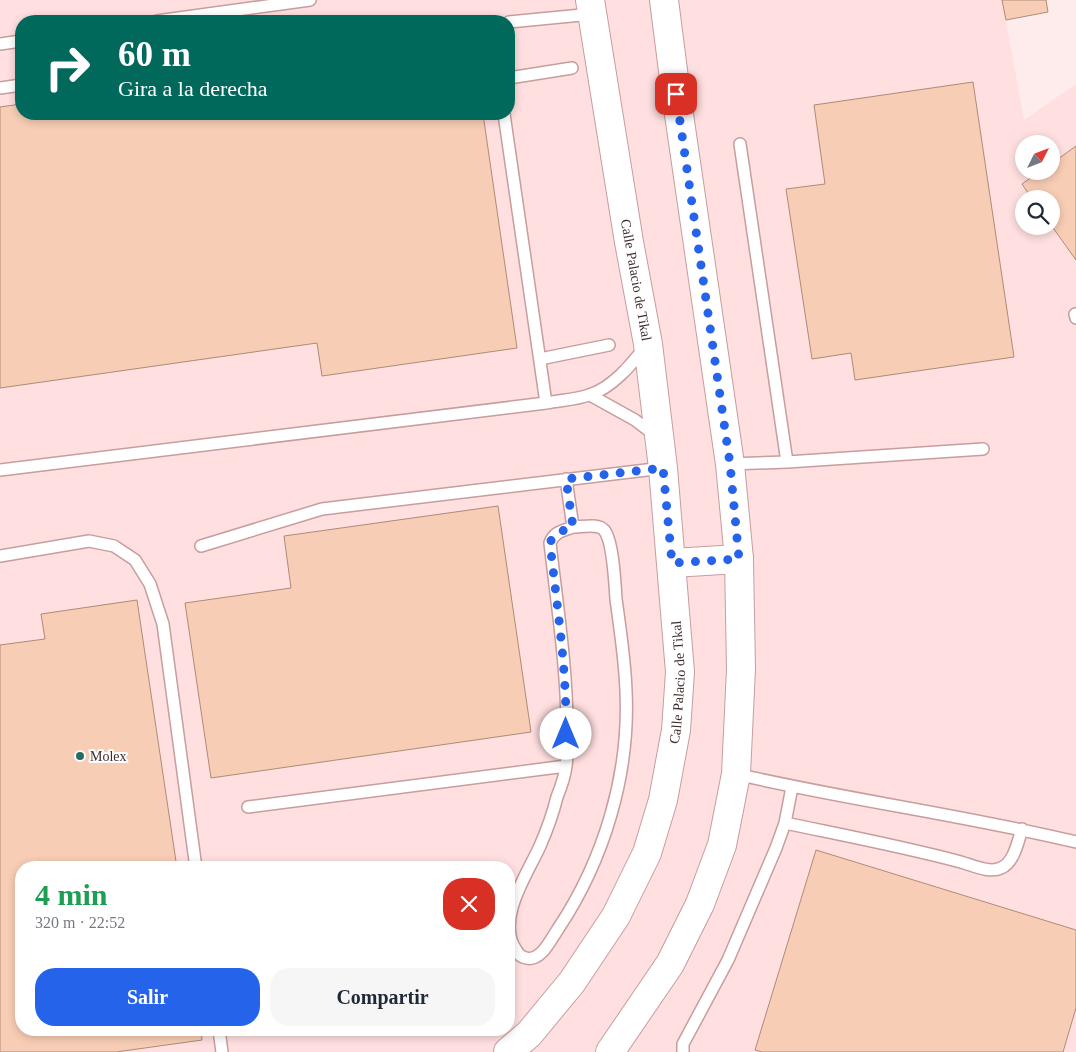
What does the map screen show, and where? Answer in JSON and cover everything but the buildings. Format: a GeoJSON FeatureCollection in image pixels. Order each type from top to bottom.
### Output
{"type":"FeatureCollection","features":[{"type":"Feature","properties":{"kind":"street"},"geometry":{"type":"LineString","coordinates":[[612,1051],[670,964],[700,904],[722,845],[736,774],[741,669],[739,559],[730,464],[677,104],[664,0]]}},
{"type":"Feature","properties":{"kind":"street","name":"Calle Palacio de Tikal"},"geometry":{"type":"LineString","coordinates":[[508,1052],[529,1034],[572,982],[616,916],[647,853],[663,800],[676,730],[680,672],[663,468],[648,344],[628,242],[591,7]]}},
{"type":"Feature","properties":{"kind":"street"},"geometry":{"type":"LineString","coordinates":[[672,563],[739,559]]}},
{"type":"Feature","properties":{"kind":"lane"},"geometry":{"type":"LineString","coordinates":[[201,15],[310,0]]}},
{"type":"Feature","properties":{"kind":"lane"},"geometry":{"type":"LineString","coordinates":[[515,21],[591,7]]}},
{"type":"Feature","properties":{"kind":"lane"},"geometry":{"type":"LineString","coordinates":[[0,44],[15,42]]}},
{"type":"Feature","properties":{"kind":"lane"},"geometry":{"type":"LineString","coordinates":[[515,77],[572,68]]}},
{"type":"Feature","properties":{"kind":"lane"},"geometry":{"type":"LineString","coordinates":[[0,88],[15,86]]}},
{"type":"Feature","properties":{"kind":"lane"},"geometry":{"type":"LineString","coordinates":[[505,120],[546,403]]}},
{"type":"Feature","properties":{"kind":"lane"},"geometry":{"type":"LineString","coordinates":[[740,144],[786,462]]}},
{"type":"Feature","properties":{"kind":"lane"},"geometry":{"type":"LineString","coordinates":[[0,470],[546,403],[590,395],[628,369],[648,344]]}},
{"type":"Feature","properties":{"kind":"lane"},"geometry":{"type":"LineString","coordinates":[[540,359],[609,345]]}},
{"type":"Feature","properties":{"kind":"lane"},"geometry":{"type":"LineString","coordinates":[[590,395],[636,420],[659,439]]}},
{"type":"Feature","properties":{"kind":"lane"},"geometry":{"type":"LineString","coordinates":[[730,464],[786,462],[983,448]]}},
{"type":"Feature","properties":{"kind":"lane"},"geometry":{"type":"LineString","coordinates":[[201,546],[322,509],[663,468]]}},
{"type":"Feature","properties":{"kind":"lane"},"geometry":{"type":"LineString","coordinates":[[566,479],[573,527]]}},
{"type":"Feature","properties":{"kind":"lane"},"geometry":{"type":"LineString","coordinates":[[515,900],[541,843],[557,799],[566,766],[567,703],[550,543],[552,537],[558,532],[573,527],[597,527],[603,529],[608,536],[612,558],[626,692],[624,759],[610,819],[590,871],[570,911],[544,951],[536,957],[528,959],[521,956],[515,948]]}},
{"type":"Feature","properties":{"kind":"lane"},"geometry":{"type":"LineString","coordinates":[[0,556],[89,541],[114,546],[135,560],[150,584],[163,624],[195,861]]}},
{"type":"Feature","properties":{"kind":"lane"},"geometry":{"type":"LineString","coordinates":[[248,807],[566,766]]}},
{"type":"Feature","properties":{"kind":"lane"},"geometry":{"type":"LineString","coordinates":[[736,774],[792,787],[1022,829],[1076,842]]}},
{"type":"Feature","properties":{"kind":"lane"},"geometry":{"type":"LineString","coordinates":[[683,1052],[683,1044],[728,960],[776,848],[785,823],[792,787]]}},
{"type":"Feature","properties":{"kind":"lane"},"geometry":{"type":"LineString","coordinates":[[785,823],[993,870],[1001,869],[1007,865],[1012,857],[1022,829]]}},
{"type":"Feature","properties":{"kind":"lane"},"geometry":{"type":"LineString","coordinates":[[220,1036],[222,1052]]}},
{"type":"Feature","properties":{"kind":"shaded area"},"geometry":{"type":"Polygon","coordinates":[[[0,0],[1002,0],[1024,120],[1076,84],[1076,1052],[0,1052],[0,0]]]}},
{"type":"Feature","properties":{"kind":"place","name":"Molex"},"geometry":{"type":"Point","coordinates":[80,756]}},
{"type":"Feature","properties":{"kind":"route"},"geometry":{"type":"LineString","coordinates":[[566,734],[567,703],[550,543],[552,537],[558,532],[573,527],[566,479],[663,468],[672,563],[739,559],[730,464],[676,94]]}}]}
